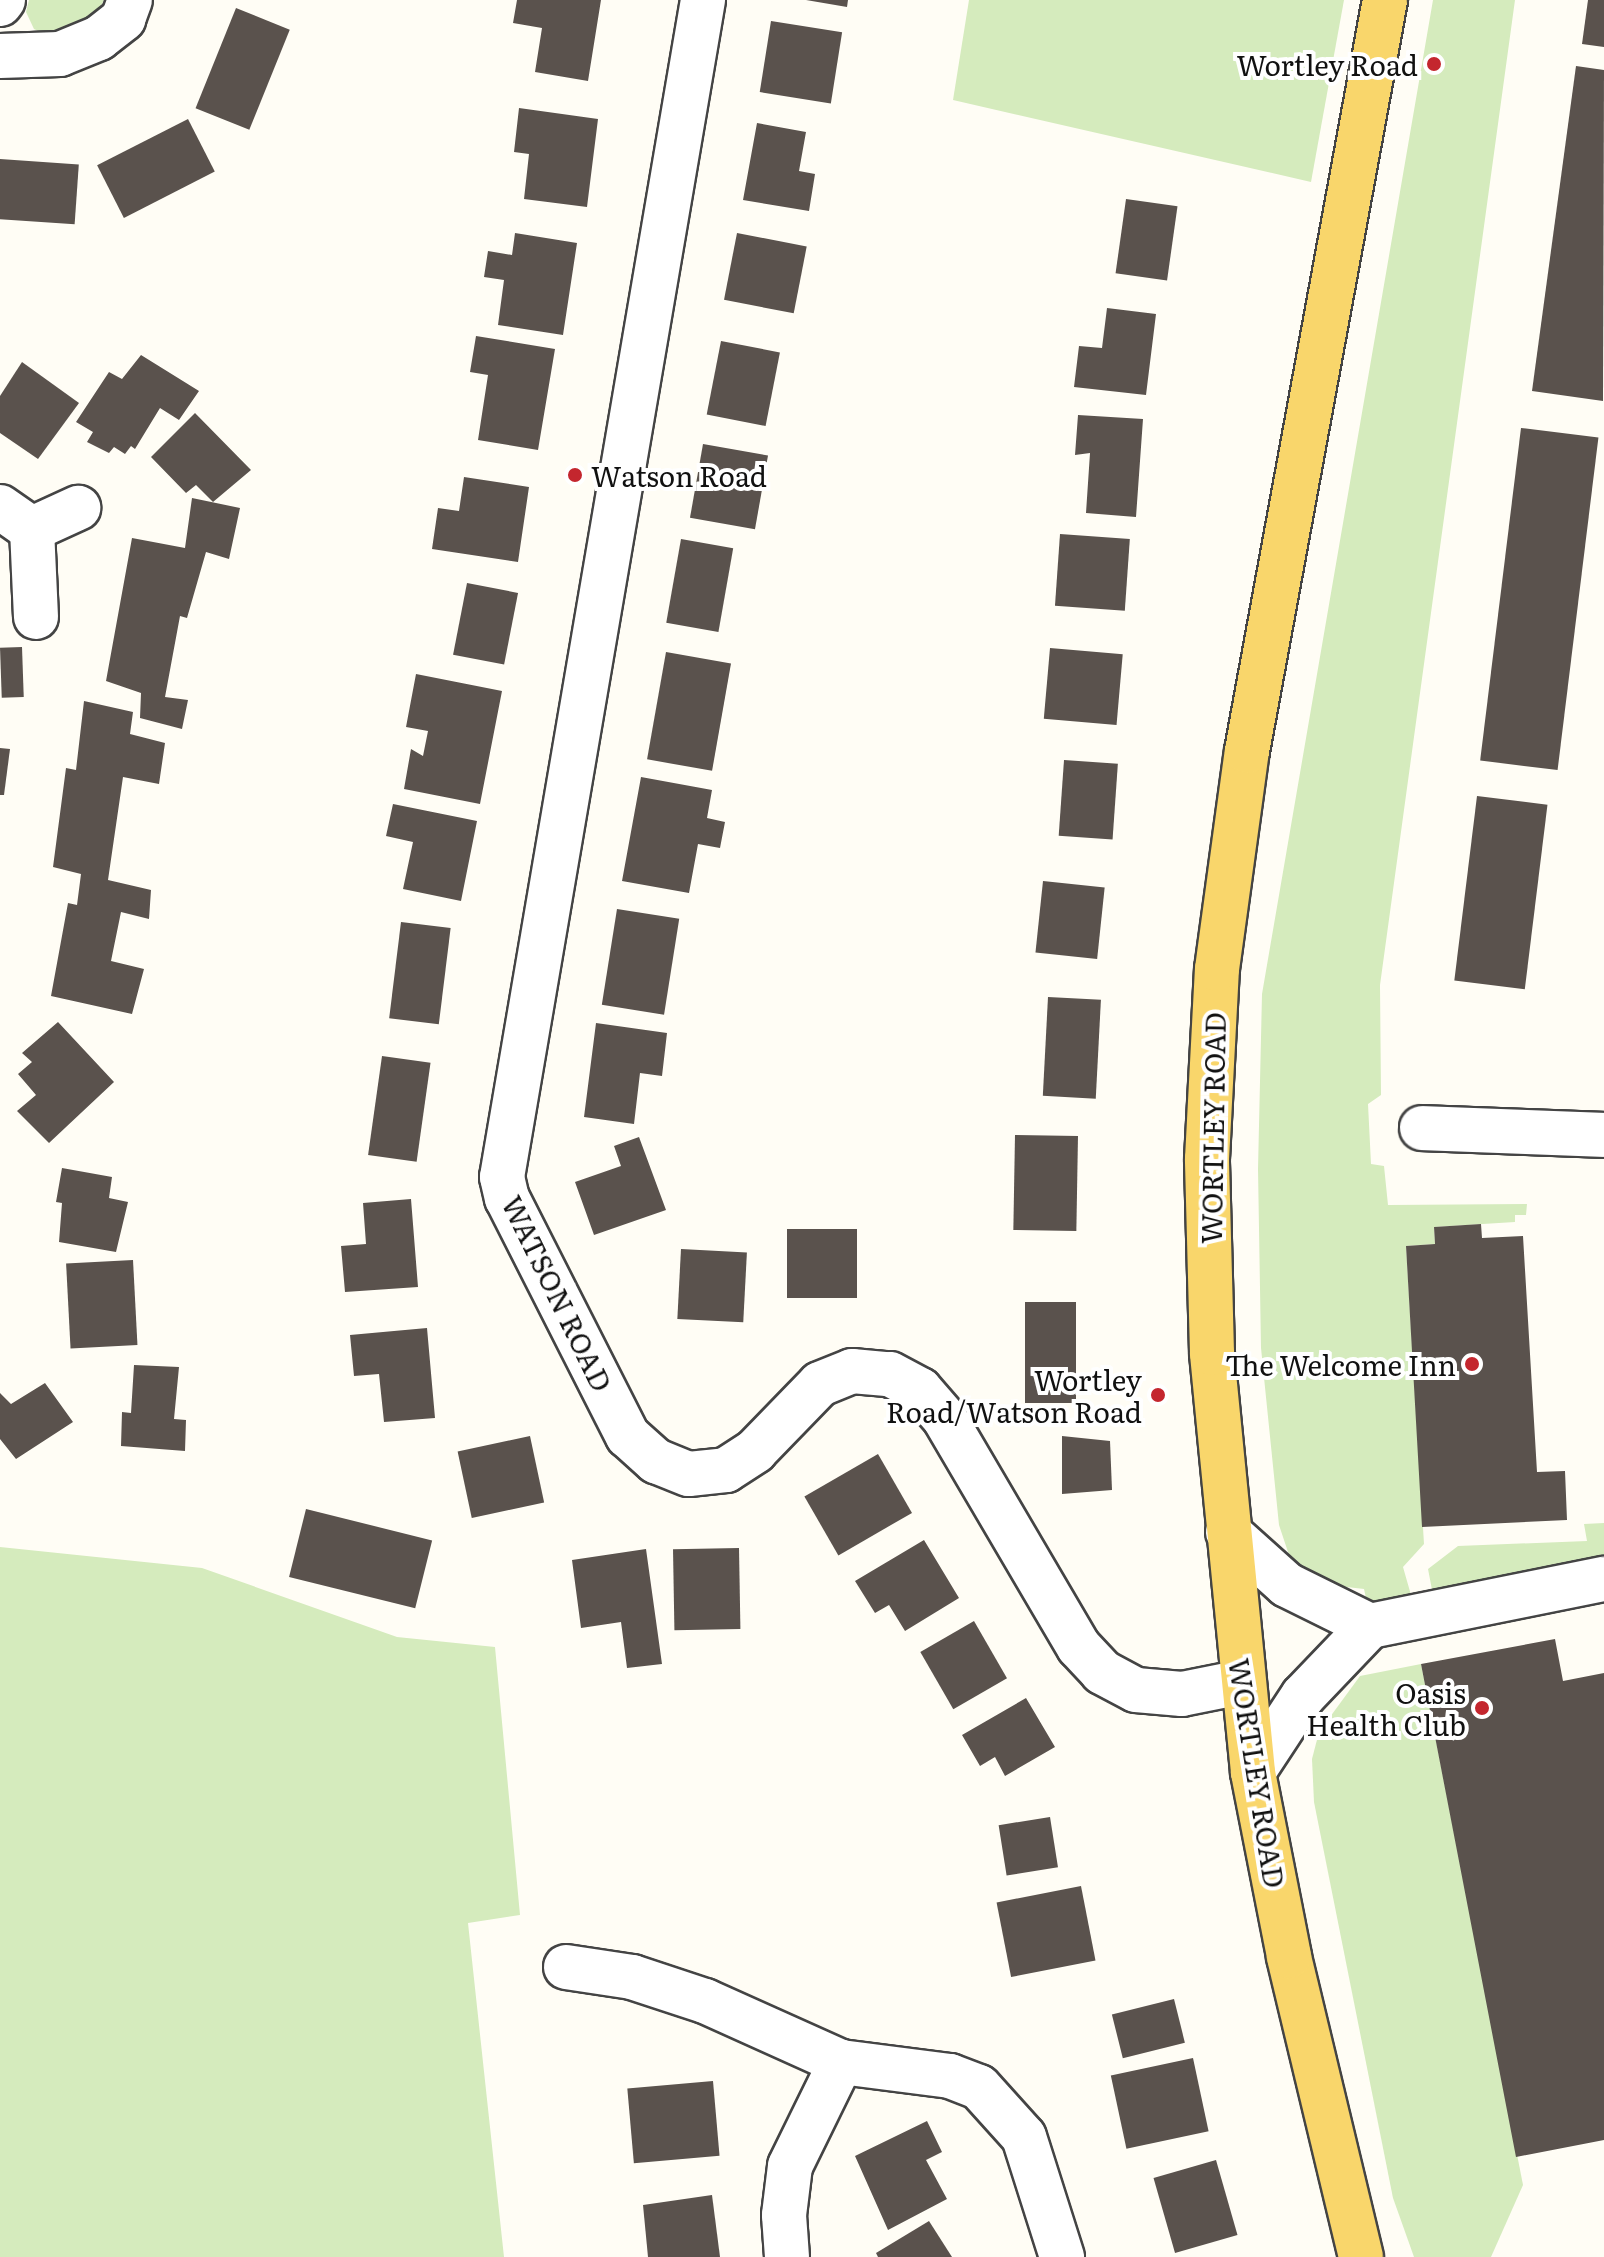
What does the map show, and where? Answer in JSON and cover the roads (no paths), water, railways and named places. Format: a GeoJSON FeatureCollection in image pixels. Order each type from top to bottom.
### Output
{"type":"FeatureCollection","features":[{"type":"Feature","properties":{"kind":"main road","name":"WORTLEY ROAD"},"geometry":{"type":"LineString","coordinates":[[1361,2257],[1289,1956],[1253,1772],[1212,1353],[1207,1159],[1217,969],[1247,751],[1385,0]]}},
{"type":"Feature","properties":{"kind":"street"},"geometry":{"type":"LineString","coordinates":[[0,56],[60,54],[86,43],[123,19],[130,0]]}},
{"type":"Feature","properties":{"kind":"street","name":"WATSON ROAD"},"geometry":{"type":"LineString","coordinates":[[703,0],[502,1177],[507,1198],[628,1436],[656,1461],[689,1474],[726,1470],[755,1451],[820,1384],[852,1371],[890,1374],[920,1390],[945,1419],[1079,1647],[1102,1672],[1136,1690],[1182,1694],[1242,1682]]}},
{"type":"Feature","properties":{"kind":"street"},"geometry":{"type":"LineString","coordinates":[[36,617],[16,518],[78,508]]}},
{"type":"Feature","properties":{"kind":"street"},"geometry":{"type":"LineString","coordinates":[[1422,1128],[1604,1135]]}},
{"type":"Feature","properties":{"kind":"street"},"geometry":{"type":"LineString","coordinates":[[1228,1532],[1287,1585],[1370,1626]]}},
{"type":"Feature","properties":{"kind":"street"},"geometry":{"type":"LineString","coordinates":[[1253,1772],[1303,1696],[1370,1626],[1604,1579]]}},
{"type":"Feature","properties":{"kind":"street"},"geometry":{"type":"LineString","coordinates":[[566,1967],[632,1977],[705,2001],[841,2062],[950,2076],[979,2087],[1003,2108],[1024,2137],[1040,2177],[1062,2257]]}},
{"type":"Feature","properties":{"kind":"street"},"geometry":{"type":"LineString","coordinates":[[787,2257],[784,2215],[790,2166],[841,2062]]}},
{"type":"Feature","properties":{"kind":"place","name":"Wortley Road"},"geometry":{"type":"Point","coordinates":[1434,64]}},
{"type":"Feature","properties":{"kind":"place","name":"Watson Road"},"geometry":{"type":"Point","coordinates":[575,475]}},
{"type":"Feature","properties":{"kind":"place","name":"The Welcome Inn"},"geometry":{"type":"Point","coordinates":[1472,1364]}},
{"type":"Feature","properties":{"kind":"place","name":"Wortley Road/Watson Road"},"geometry":{"type":"Point","coordinates":[1158,1395]}},
{"type":"Feature","properties":{"kind":"place","name":"Oasis Health Club"},"geometry":{"type":"Point","coordinates":[1482,1708]}}]}
